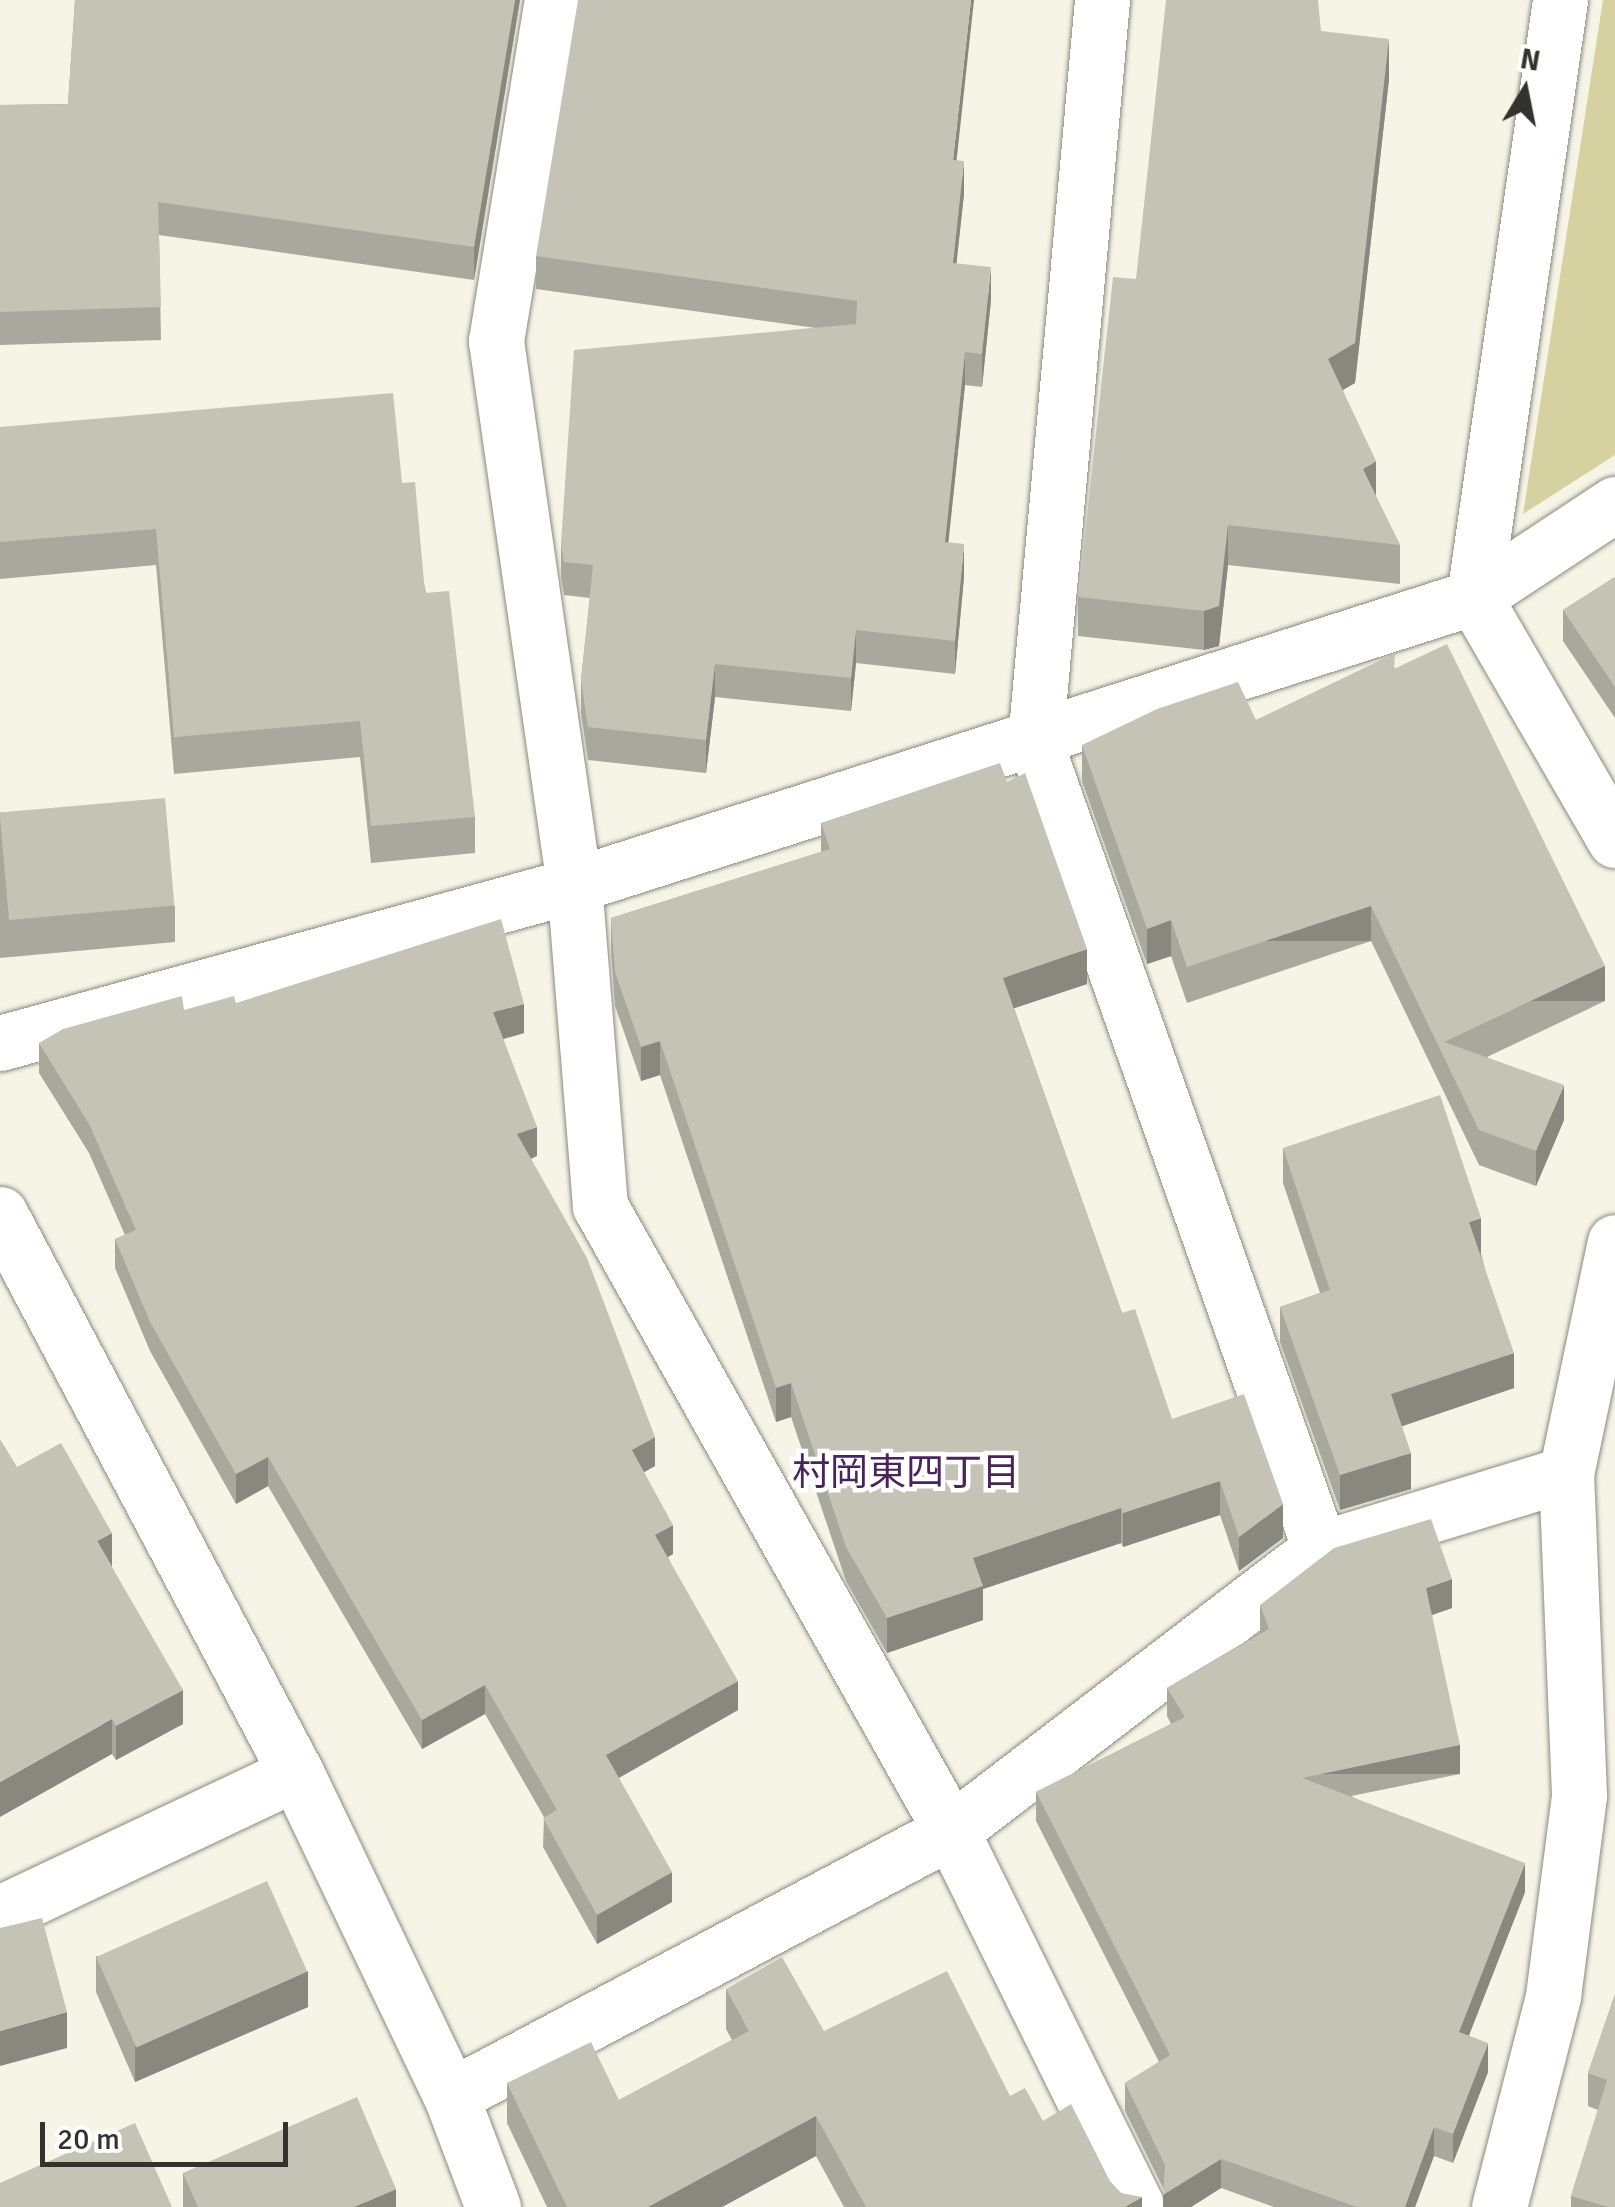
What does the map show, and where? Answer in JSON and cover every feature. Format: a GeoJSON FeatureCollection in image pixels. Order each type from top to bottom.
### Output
{"type":"FeatureCollection","features":[{"type":"Feature","properties":{"kind":"street"},"geometry":{"type":"LineString","coordinates":[[552,0],[496,341],[574,885],[600,1206],[951,1831],[1137,2207]]}},
{"type":"Feature","properties":{"kind":"street"},"geometry":{"type":"LineString","coordinates":[[1102,0],[1035,742],[1320,1549]]}},
{"type":"Feature","properties":{"kind":"street"},"geometry":{"type":"LineString","coordinates":[[1560,0],[1474,597],[1615,840]]}},
{"type":"Feature","properties":{"kind":"street"},"geometry":{"type":"LineString","coordinates":[[0,1042],[574,885],[1035,742],[1474,597],[1615,504]]}},
{"type":"Feature","properties":{"kind":"street"},"geometry":{"type":"LineString","coordinates":[[0,1214],[296,1773],[451,2096],[493,2207]]}},
{"type":"Feature","properties":{"kind":"street"},"geometry":{"type":"LineString","coordinates":[[1499,2207],[1553,1996],[1580,1795],[1566,1474],[1615,1242]]}},
{"type":"Feature","properties":{"kind":"street"},"geometry":{"type":"LineString","coordinates":[[451,2096],[951,1831],[1320,1549],[1566,1474]]}},
{"type":"Feature","properties":{"kind":"street"},"geometry":{"type":"LineString","coordinates":[[0,1913],[296,1773]]}},
{"type":"Feature","properties":{"kind":"shaded area"},"geometry":{"type":"Polygon","coordinates":[[[1603,0],[1615,0],[1615,455],[1523,514],[1603,0]]]}},
{"type":"Feature","properties":{"kind":"building"},"geometry":{"type":"Polygon","coordinates":[[[75,0],[515,0],[474,247],[158,202],[161,307],[0,312],[0,105],[68,104],[75,0]]]}},
{"type":"Feature","properties":{"kind":"building"},"geometry":{"type":"Polygon","coordinates":[[[578,0],[971,0],[953,160],[964,161],[953,263],[991,267],[982,354],[965,352],[945,542],[964,544],[955,641],[856,630],[851,678],[715,664],[706,740],[588,727],[581,680],[593,565],[564,562],[561,544],[574,350],[856,324],[857,301],[536,256],[578,0]]]}},
{"type":"Feature","properties":{"kind":"building"},"geometry":{"type":"Polygon","coordinates":[[[1166,0],[1318,0],[1321,31],[1389,39],[1355,343],[1328,359],[1376,461],[1363,469],[1400,545],[1228,525],[1219,606],[1204,611],[1078,597],[1113,277],[1136,279],[1166,0]]]}},
{"type":"Feature","properties":{"kind":"building"},"geometry":{"type":"Polygon","coordinates":[[[393,393],[402,483],[415,482],[425,593],[449,591],[475,817],[371,826],[360,721],[174,737],[156,529],[0,542],[0,427],[393,393]]]}},
{"type":"Feature","properties":{"kind":"building"},"geometry":{"type":"Polygon","coordinates":[[[1615,577],[1615,687],[1563,610],[1615,577]]]}},
{"type":"Feature","properties":{"kind":"building"},"geometry":{"type":"Polygon","coordinates":[[[1447,644],[1605,966],[1444,1042],[1564,1085],[1536,1151],[1479,1130],[1371,906],[1187,967],[1171,920],[1147,929],[1082,745],[1157,709],[1238,682],[1256,720],[1395,653],[1394,669],[1447,644]]]}},
{"type":"Feature","properties":{"kind":"building"},"geometry":{"type":"Polygon","coordinates":[[[1000,763],[1007,782],[1025,773],[1087,949],[1003,978],[1122,1313],[1135,1309],[1172,1419],[1244,1394],[1283,1504],[1239,1537],[1220,1481],[1123,1513],[1121,1508],[973,1558],[983,1586],[887,1618],[846,1547],[791,1383],[776,1388],[660,1041],[641,1047],[615,972],[611,918],[830,849],[821,823],[1000,763]]]}},
{"type":"Feature","properties":{"kind":"building"},"geometry":{"type":"Polygon","coordinates":[[[165,798],[174,906],[9,920],[0,812],[165,798]]]}},
{"type":"Feature","properties":{"kind":"building"},"geometry":{"type":"Polygon","coordinates":[[[501,919],[524,1004],[493,1012],[537,1127],[517,1134],[587,1258],[655,1437],[632,1450],[673,1525],[655,1535],[738,1681],[606,1755],[672,1872],[597,1915],[543,1818],[557,1810],[485,1685],[422,1720],[268,1457],[236,1474],[150,1322],[115,1239],[136,1230],[89,1124],[39,1043],[63,1029],[182,996],[184,1010],[234,996],[236,1003],[501,919]]]}},
{"type":"Feature","properties":{"kind":"building"},"geometry":{"type":"Polygon","coordinates":[[[1440,1095],[1481,1218],[1469,1222],[1514,1353],[1391,1394],[1411,1453],[1340,1475],[1280,1307],[1330,1290],[1283,1148],[1440,1095]]]}},
{"type":"Feature","properties":{"kind":"building"},"geometry":{"type":"Polygon","coordinates":[[[0,1439],[17,1467],[61,1443],[112,1533],[97,1541],[183,1690],[116,1726],[112,1719],[0,1782],[0,1439]]]}},
{"type":"Feature","properties":{"kind":"building"},"geometry":{"type":"Polygon","coordinates":[[[1431,1519],[1452,1579],[1426,1588],[1460,1745],[1302,1778],[1525,1863],[1459,2032],[1488,2043],[1453,2134],[1434,2127],[1405,2207],[1357,2207],[1221,2159],[1163,2195],[1165,2165],[1125,2083],[1170,2055],[1036,1792],[1185,1717],[1167,1688],[1269,1629],[1260,1605],[1334,1548],[1431,1519]]]}},
{"type":"Feature","properties":{"kind":"building"},"geometry":{"type":"Polygon","coordinates":[[[267,1881],[307,1971],[136,2048],[96,1957],[267,1881]]]}},
{"type":"Feature","properties":{"kind":"building"},"geometry":{"type":"Polygon","coordinates":[[[42,1918],[67,2012],[0,2031],[0,1928],[42,1918]]]}},
{"type":"Feature","properties":{"kind":"building"},"geometry":{"type":"Polygon","coordinates":[[[782,1957],[824,2031],[947,1971],[1010,2096],[1025,2088],[1043,2121],[1071,2104],[1110,2181],[1121,2193],[1142,2197],[1125,2207],[866,2207],[816,2116],[648,2207],[567,2207],[507,2083],[591,2042],[619,2100],[749,2031],[726,1989],[782,1957]]]}},
{"type":"Feature","properties":{"kind":"building"},"geometry":{"type":"Polygon","coordinates":[[[1615,1994],[1615,2207],[1608,2207],[1571,2196],[1607,2080],[1588,2073],[1615,1994]]]}},
{"type":"Feature","properties":{"kind":"building"},"geometry":{"type":"Polygon","coordinates":[[[357,2097],[396,2189],[354,2207],[198,2207],[183,2173],[357,2097]]]}},
{"type":"Feature","properties":{"kind":"building"},"geometry":{"type":"Polygon","coordinates":[[[135,2123],[172,2207],[0,2207],[0,2183],[135,2123]]]}},
{"type":"Feature","properties":{"kind":"district","name":"村岡東四丁目"},"geometry":{"type":"Point","coordinates":[906,1473]}}]}
